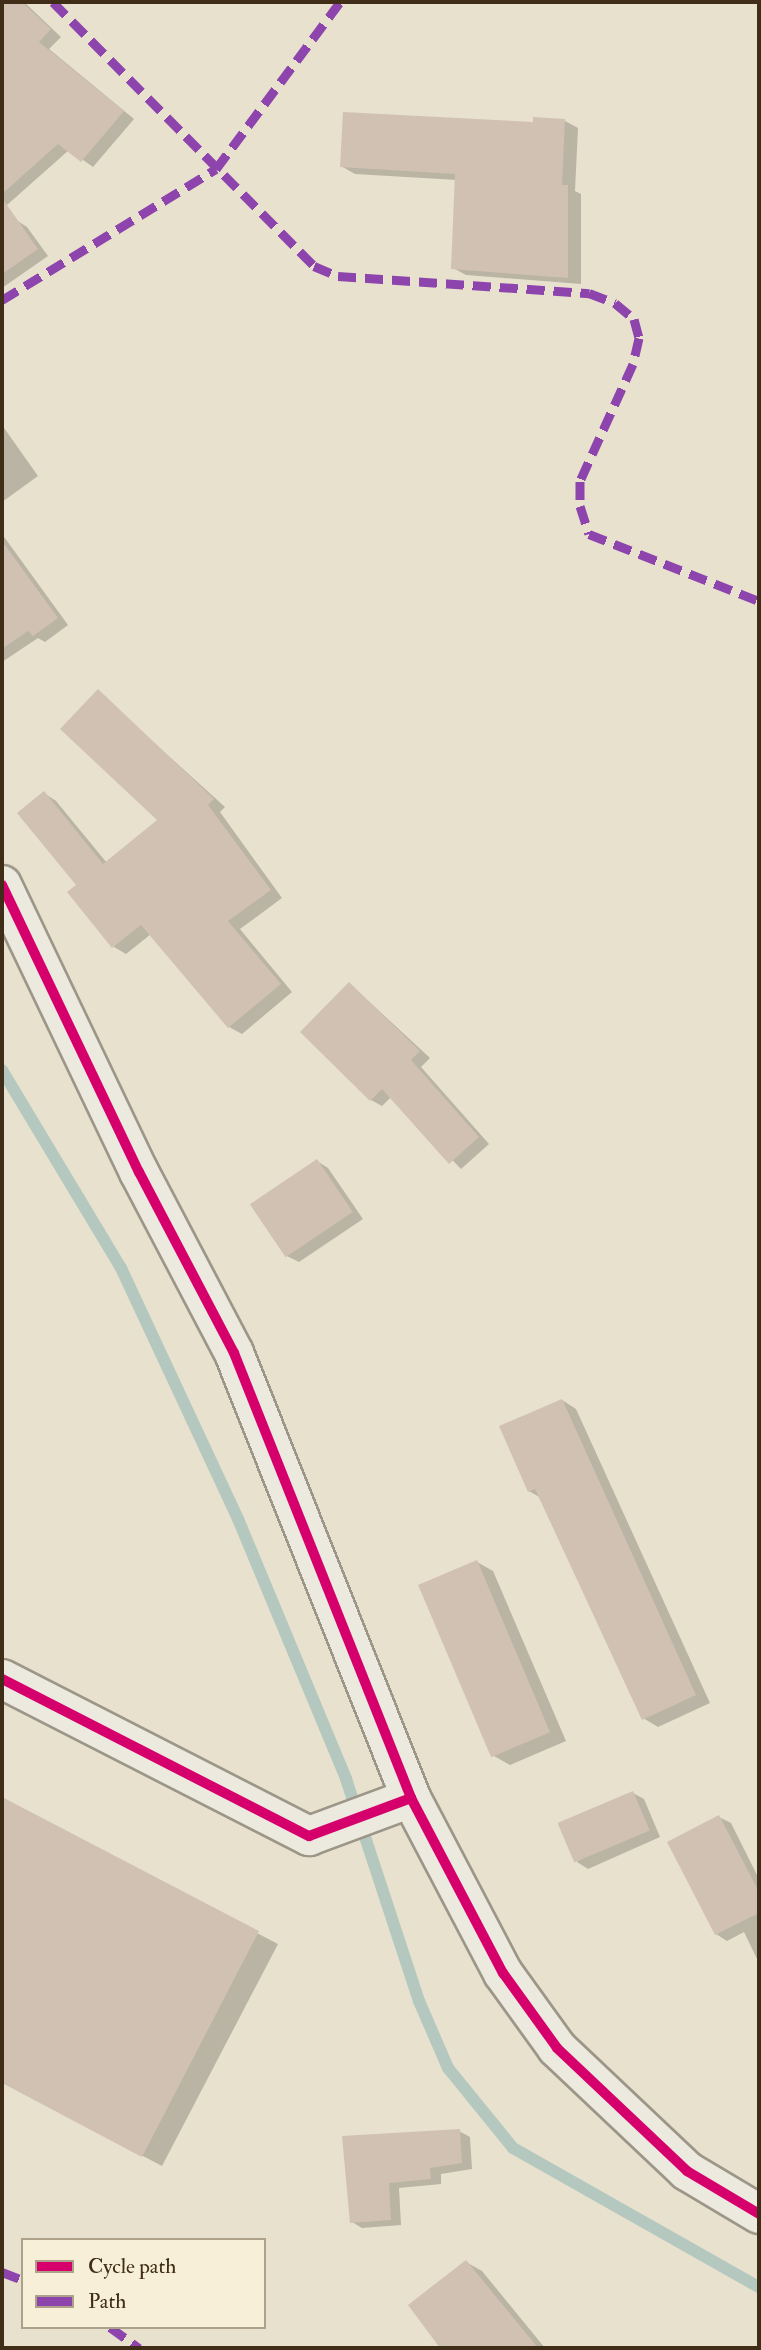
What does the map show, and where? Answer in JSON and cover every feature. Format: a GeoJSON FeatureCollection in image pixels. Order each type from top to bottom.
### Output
{"type":"FeatureCollection","features":[{"type":"Feature","properties":{"kind":"street"},"geometry":{"type":"LineString","coordinates":[[2,885],[139,1172],[234,1353],[411,1798],[503,1973],[557,2049],[687,2171],[759,2214]]}},
{"type":"Feature","properties":{"kind":"street"},"geometry":{"type":"LineString","coordinates":[[2,1679],[309,1836],[411,1798]]}},
{"type":"Feature","properties":{"kind":"building"},"geometry":{"type":"Polygon","coordinates":[[[2,2],[22,2],[51,29],[39,42],[124,111],[81,162],[58,144],[2,194],[2,2]]]}},
{"type":"Feature","properties":{"kind":"building"},"geometry":{"type":"Polygon","coordinates":[[[343,112],[533,122],[533,117],[565,119],[562,185],[568,185],[568,278],[451,269],[455,174],[340,167],[343,112]]]}},
{"type":"Feature","properties":{"kind":"building"},"geometry":{"type":"Polygon","coordinates":[[[2,198],[38,249],[2,274],[2,198]]]}},
{"type":"Feature","properties":{"kind":"building"},"geometry":{"type":"Polygon","coordinates":[[[2,541],[58,618],[33,636],[28,631],[2,649],[2,541]]]}},
{"type":"Feature","properties":{"kind":"building"},"geometry":{"type":"Polygon","coordinates":[[[98,689],[214,799],[208,805],[271,890],[228,921],[281,984],[228,1028],[141,925],[112,948],[67,892],[76,885],[17,813],[44,791],[103,864],[157,820],[60,729],[98,689]]]}},
{"type":"Feature","properties":{"kind":"building"},"geometry":{"type":"Polygon","coordinates":[[[349,982],[420,1051],[411,1060],[479,1137],[449,1164],[382,1089],[370,1101],[300,1032],[349,982]]]}},
{"type":"Feature","properties":{"kind":"building"},"geometry":{"type":"Polygon","coordinates":[[[317,1159],[353,1212],[286,1257],[250,1204],[317,1159]]]}},
{"type":"Feature","properties":{"kind":"building"},"geometry":{"type":"Polygon","coordinates":[[[562,1399],[696,1695],[642,1720],[535,1489],[528,1492],[499,1426],[562,1399]]]}},
{"type":"Feature","properties":{"kind":"building"},"geometry":{"type":"Polygon","coordinates":[[[477,1560],[550,1732],[491,1757],[418,1585],[477,1560]]]}},
{"type":"Feature","properties":{"kind":"building"},"geometry":{"type":"Polygon","coordinates":[[[633,1791],[650,1831],[574,1863],[558,1823],[633,1791]]]}},
{"type":"Feature","properties":{"kind":"building"},"geometry":{"type":"Polygon","coordinates":[[[2,1797],[259,1931],[142,2157],[2,2083],[2,1797]]]}},
{"type":"Feature","properties":{"kind":"building"},"geometry":{"type":"Polygon","coordinates":[[[719,1815],[759,1892],[759,1913],[715,1935],[667,1842],[719,1815]]]}},
{"type":"Feature","properties":{"kind":"building"},"geometry":{"type":"Polygon","coordinates":[[[460,2129],[462,2163],[430,2168],[431,2179],[389,2183],[391,2220],[350,2223],[342,2136],[460,2129]]]}},
{"type":"Feature","properties":{"kind":"building"},"geometry":{"type":"Polygon","coordinates":[[[466,2260],[538,2348],[440,2348],[408,2305],[466,2260]]]}},
{"type":"Feature","properties":{"kind":"waterway"},"geometry":{"type":"LineString","coordinates":[[2,1070],[121,1268],[238,1519],[346,1779],[419,2001],[448,2068],[513,2148],[759,2287]]}},
{"type":"Feature","properties":{"kind":"marked path"},"geometry":{"type":"LineString","coordinates":[[53,2],[314,266],[338,276],[589,293],[615,303],[634,319],[639,338],[633,364],[580,481],[580,506],[589,534],[759,601]]}},
{"type":"Feature","properties":{"kind":"marked path"},"geometry":{"type":"LineString","coordinates":[[2,300],[216,169],[340,2]]}},
{"type":"Feature","properties":{"kind":"marked path"},"geometry":{"type":"LineString","coordinates":[[2,2272],[21,2279]]}},
{"type":"Feature","properties":{"kind":"marked path"},"geometry":{"type":"LineString","coordinates":[[113,2329],[139,2348]]}},
{"type":"Feature","properties":{"kind":"cycle path"},"geometry":{"type":"LineString","coordinates":[[2,885],[139,1172],[234,1353],[411,1798],[503,1973],[557,2048],[687,2171],[759,2214]]}},
{"type":"Feature","properties":{"kind":"cycle path"},"geometry":{"type":"LineString","coordinates":[[2,1679],[309,1836],[411,1798]]}}]}
